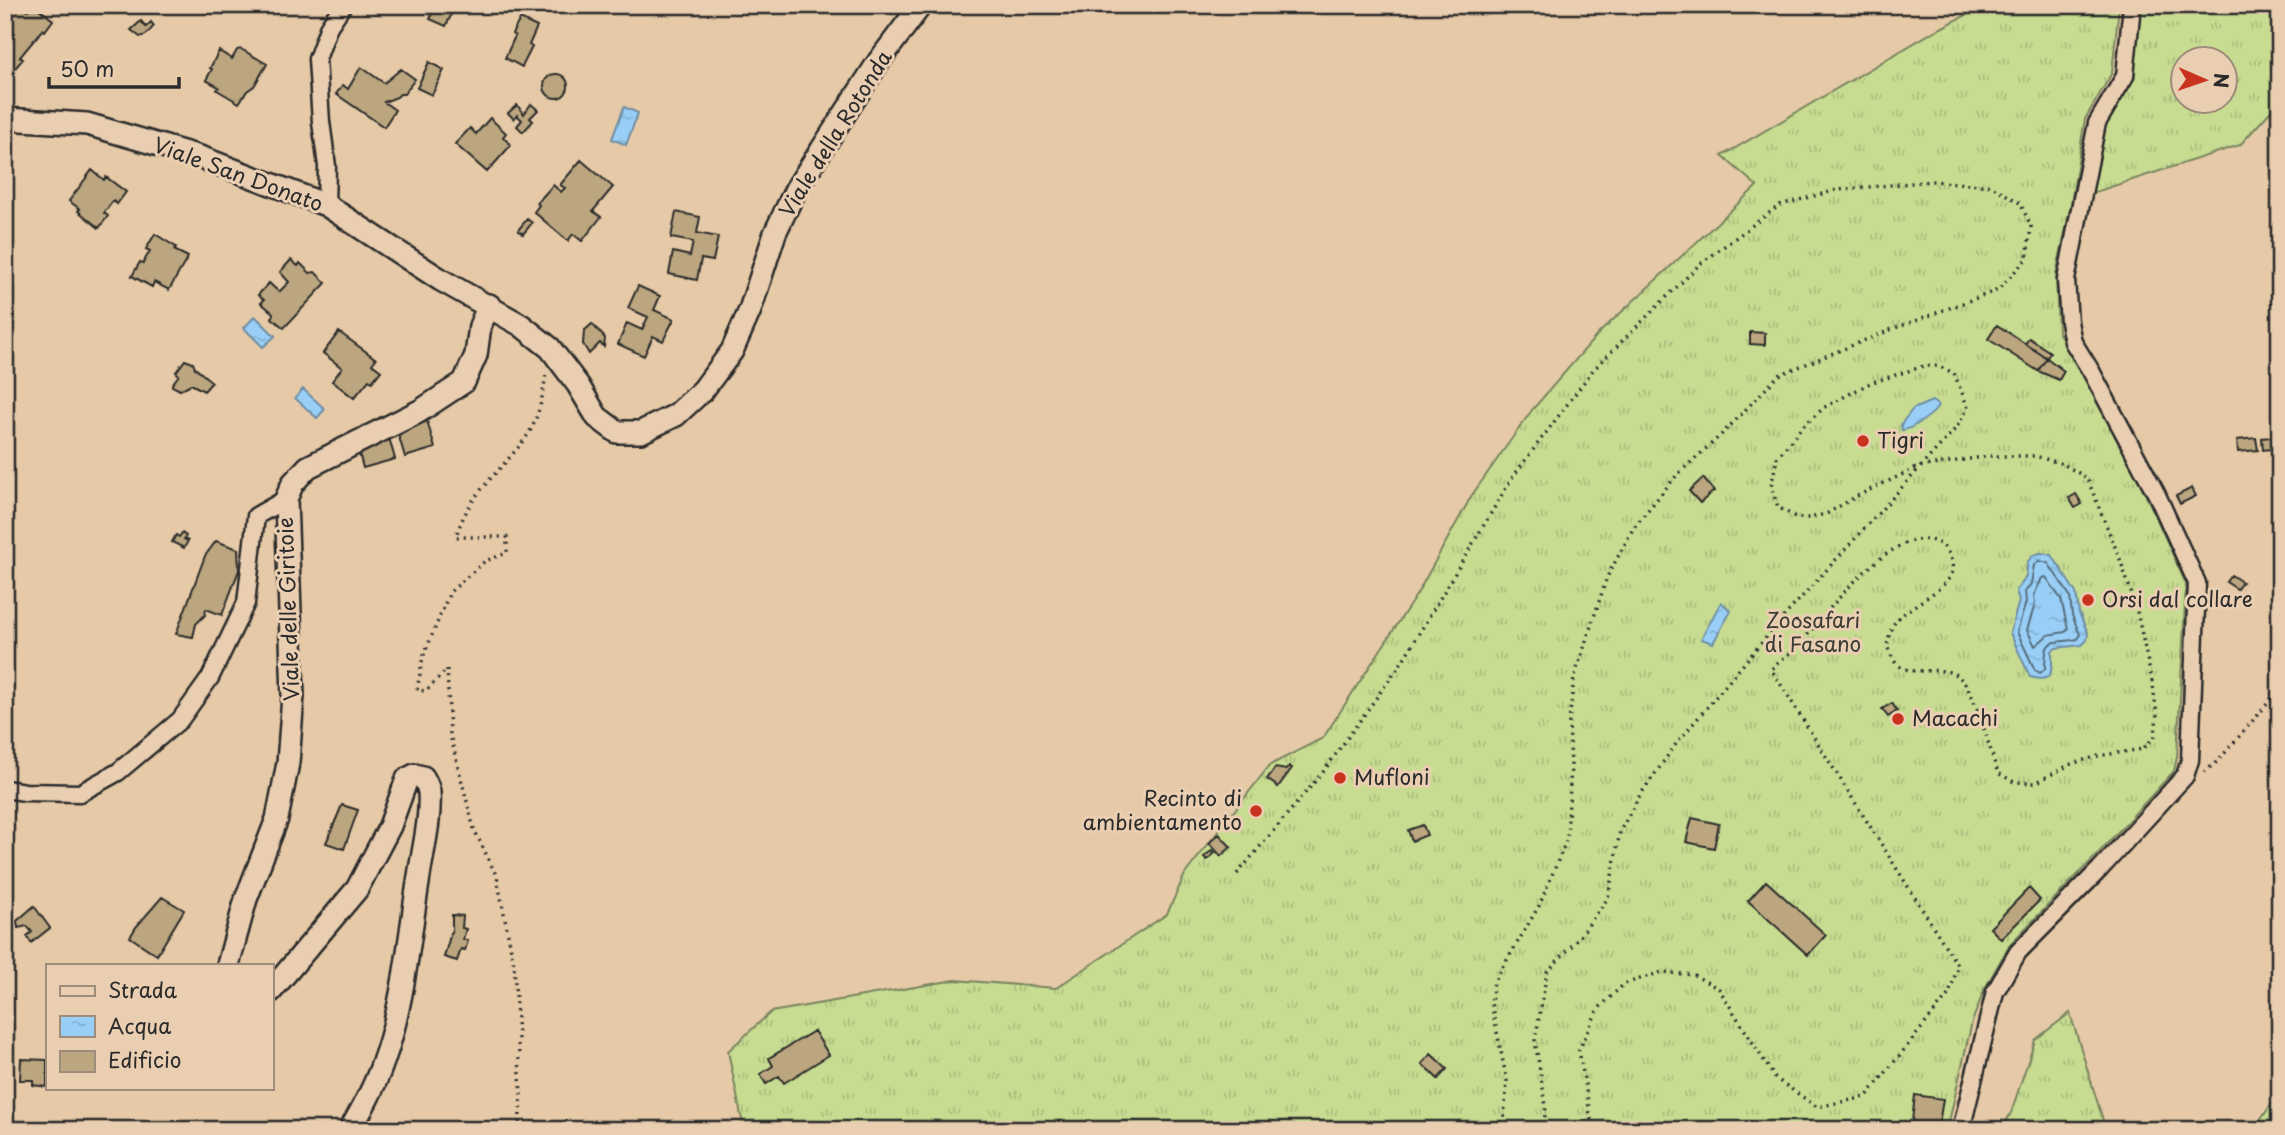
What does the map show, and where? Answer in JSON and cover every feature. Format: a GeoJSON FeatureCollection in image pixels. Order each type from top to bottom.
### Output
{"type":"FeatureCollection","features":[{"type":"Feature","properties":{"kind":"street"},"geometry":{"type":"LineString","coordinates":[[326,205],[327,166],[317,59],[329,26],[343,5]]}},
{"type":"Feature","properties":{"kind":"street","name":"Viale della Rotonda"},"geometry":{"type":"LineString","coordinates":[[489,305],[521,324],[550,348],[578,385],[597,417],[617,432],[641,432],[676,415],[703,390],[732,351],[750,310],[775,233],[796,189],[879,61],[921,5]]}},
{"type":"Feature","properties":{"kind":"street"},"geometry":{"type":"LineString","coordinates":[[1961,1130],[1995,992],[2018,952],[2100,869],[2185,776],[2190,760],[2197,583],[2157,495],[2091,370],[2073,342],[2068,322],[2066,281],[2097,123],[2125,76],[2132,5]]}},
{"type":"Feature","properties":{"kind":"street","name":"Viale San Donato"},"geometry":{"type":"LineString","coordinates":[[5,119],[88,124],[200,157],[326,205],[441,280],[489,305]]}},
{"type":"Feature","properties":{"kind":"street","name":"Viale delle Giritoie"},"geometry":{"type":"LineString","coordinates":[[228,964],[246,899],[277,818],[288,763],[293,696],[286,499],[293,483],[308,467],[420,411],[464,382],[476,355],[480,326],[489,305]]}},
{"type":"Feature","properties":{"kind":"street"},"geometry":{"type":"LineString","coordinates":[[5,789],[80,793],[118,772],[180,720],[210,678],[246,603],[256,516],[286,499]]}},
{"type":"Feature","properties":{"kind":"street"},"geometry":{"type":"LineString","coordinates":[[273,989],[357,889],[390,825],[407,779],[415,775],[423,777],[429,787],[428,813],[407,958],[394,1022],[384,1060],[350,1130]]}},
{"type":"Feature","properties":{"kind":"path"},"geometry":{"type":"LineString","coordinates":[[1237,874],[1323,772],[1402,662],[1512,478],[1593,370],[1700,264],[1780,205],[1837,190],[1933,181],[1992,186],[2020,203],[2031,226],[2027,258],[1998,289],[1779,375],[1721,435],[1677,475],[1634,527],[1607,577],[1574,678],[1569,722],[1571,766],[1567,839],[1539,906],[1494,982],[1491,1003],[1507,1081],[1504,1118],[1495,1130]]}},
{"type":"Feature","properties":{"kind":"path"},"geometry":{"type":"LineString","coordinates":[[519,1130],[521,1094],[514,965],[498,877],[474,829],[450,735],[447,669],[426,691],[417,690],[423,657],[450,592],[485,561],[507,553],[507,537],[456,537],[460,522],[483,485],[528,435],[542,402],[550,348]]}},
{"type":"Feature","properties":{"kind":"path"},"geometry":{"type":"LineString","coordinates":[[1540,1130],[1544,1124],[1546,1106],[1535,1041],[1547,972],[1578,939],[1608,898],[1620,831],[1640,795],[1676,744],[1779,622],[1850,546],[1918,467],[1957,427],[1968,408],[1954,373],[1938,366],[1924,366],[1870,383],[1825,407],[1802,427],[1777,458],[1771,487],[1778,507],[1797,518],[1811,518],[1828,513],[1918,467],[1989,456],[2035,456],[2063,464],[2087,478],[2136,607],[2153,686],[2157,715],[2154,736],[2143,748],[2071,764],[2035,783],[2014,782],[1998,773],[1968,688],[1963,681],[1945,670],[1909,670],[1896,664],[1887,646],[1896,621],[1946,582],[1952,572],[1947,551],[1939,543],[1925,539],[1910,541],[1868,566],[1801,641],[1771,669],[1958,966],[1949,994],[1866,1097],[1817,1107],[1775,1078],[1719,989],[1694,975],[1662,972],[1624,984],[1598,1009],[1579,1050],[1591,1119],[1600,1130]]}},
{"type":"Feature","properties":{"kind":"path"},"geometry":{"type":"LineString","coordinates":[[2185,776],[2200,774],[2218,761],[2280,689]]}},
{"type":"Feature","properties":{"kind":"green space","name":"Zoosafari di Fasano"},"geometry":{"type":"Polygon","coordinates":[[[1986,5],[2119,5],[2112,73],[2085,119],[2056,274],[2058,332],[2086,376],[2128,455],[2186,584],[2174,771],[2010,944],[1985,988],[1972,1022],[1947,1130],[744,1130],[728,1051],[771,1012],[955,980],[1056,988],[1167,914],[1185,874],[1270,765],[1323,738],[1417,594],[1472,495],[1532,410],[1599,333],[1757,186],[1722,156],[1933,32],[1986,5]]]}},
{"type":"Feature","properties":{"kind":"green space"},"geometry":{"type":"Polygon","coordinates":[[[2135,5],[2280,5],[2280,101],[2240,145],[2089,194],[2100,125],[2127,78],[2135,5]]]}},
{"type":"Feature","properties":{"kind":"green space"},"geometry":{"type":"Polygon","coordinates":[[[2070,1013],[2106,1130],[2001,1130],[2011,1113],[2035,1040],[2070,1013]]]}},
{"type":"Feature","properties":{"kind":"green space"},"geometry":{"type":"Polygon","coordinates":[[[2280,1092],[2280,1130],[2250,1130],[2259,1122],[2280,1092]]]}},
{"type":"Feature","properties":{"kind":"water"},"geometry":{"type":"Polygon","coordinates":[[[624,107],[638,113],[626,145],[612,139],[624,107]]]}},
{"type":"Feature","properties":{"kind":"water"},"geometry":{"type":"Polygon","coordinates":[[[255,316],[275,336],[263,347],[244,328],[255,316]]]}},
{"type":"Feature","properties":{"kind":"water"},"geometry":{"type":"Polygon","coordinates":[[[303,389],[325,409],[317,418],[295,398],[303,389]]]}},
{"type":"Feature","properties":{"kind":"water"},"geometry":{"type":"Polygon","coordinates":[[[1932,401],[1938,405],[1929,416],[1902,430],[1901,424],[1913,409],[1932,401]]]}},
{"type":"Feature","properties":{"kind":"water"},"geometry":{"type":"Polygon","coordinates":[[[2033,555],[2052,555],[2076,593],[2079,613],[2088,633],[2087,640],[2082,645],[2056,648],[2052,651],[2050,674],[2044,679],[2030,677],[2010,633],[2019,601],[2016,590],[2025,578],[2027,563],[2033,555]]]}},
{"type":"Feature","properties":{"kind":"water"},"geometry":{"type":"Polygon","coordinates":[[[1721,602],[1731,611],[1713,643],[1701,639],[1721,602]]]}},
{"type":"Feature","properties":{"kind":"building"},"geometry":{"type":"Polygon","coordinates":[[[17,5],[28,10],[34,5],[53,20],[20,57],[23,59],[11,73],[5,69],[5,20],[17,5]]]}},
{"type":"Feature","properties":{"kind":"building"},"geometry":{"type":"Polygon","coordinates":[[[427,5],[456,5],[446,26],[430,19],[435,9],[427,5]]]}},
{"type":"Feature","properties":{"kind":"building"},"geometry":{"type":"Polygon","coordinates":[[[520,19],[537,27],[529,45],[532,47],[522,67],[505,58],[520,19]]]}},
{"type":"Feature","properties":{"kind":"building"},"geometry":{"type":"Polygon","coordinates":[[[141,21],[146,27],[151,22],[154,26],[146,35],[140,37],[131,30],[141,21]]]}},
{"type":"Feature","properties":{"kind":"building"},"geometry":{"type":"Polygon","coordinates":[[[241,49],[267,64],[254,86],[239,103],[206,80],[219,51],[232,59],[237,50],[241,49]]]}},
{"type":"Feature","properties":{"kind":"building"},"geometry":{"type":"Polygon","coordinates":[[[429,62],[444,70],[432,95],[417,88],[429,62]]]}},
{"type":"Feature","properties":{"kind":"building"},"geometry":{"type":"Polygon","coordinates":[[[361,67],[384,83],[401,69],[415,79],[404,94],[384,102],[395,110],[384,127],[336,94],[343,85],[348,89],[361,67]]]}},
{"type":"Feature","properties":{"kind":"building"},"geometry":{"type":"Polygon","coordinates":[[[556,74],[567,81],[568,86],[561,97],[556,98],[545,91],[544,86],[551,75],[556,74]]]}},
{"type":"Feature","properties":{"kind":"building"},"geometry":{"type":"Polygon","coordinates":[[[531,104],[538,110],[530,118],[533,121],[523,132],[517,126],[522,120],[517,115],[514,119],[508,113],[517,105],[524,114],[531,104]]]}},
{"type":"Feature","properties":{"kind":"building"},"geometry":{"type":"Polygon","coordinates":[[[490,118],[506,133],[503,137],[511,145],[487,172],[455,144],[470,128],[476,134],[490,118]]]}},
{"type":"Feature","properties":{"kind":"building"},"geometry":{"type":"Polygon","coordinates":[[[581,160],[613,187],[593,211],[601,217],[582,241],[573,234],[568,241],[534,212],[539,205],[537,203],[553,185],[561,192],[565,188],[560,185],[581,160]]]}},
{"type":"Feature","properties":{"kind":"building"},"geometry":{"type":"Polygon","coordinates":[[[92,170],[126,192],[117,204],[113,201],[104,213],[108,216],[99,228],[69,201],[92,170]]]}},
{"type":"Feature","properties":{"kind":"building"},"geometry":{"type":"Polygon","coordinates":[[[676,212],[700,217],[697,233],[718,237],[713,261],[701,259],[697,280],[669,274],[673,252],[690,256],[693,242],[671,238],[676,212]]]}},
{"type":"Feature","properties":{"kind":"building"},"geometry":{"type":"Polygon","coordinates":[[[527,219],[532,223],[523,234],[518,230],[527,219]]]}},
{"type":"Feature","properties":{"kind":"building"},"geometry":{"type":"Polygon","coordinates":[[[155,234],[176,247],[174,250],[188,257],[169,290],[154,282],[152,287],[132,276],[150,251],[146,249],[155,234]]]}},
{"type":"Feature","properties":{"kind":"building"},"geometry":{"type":"Polygon","coordinates":[[[291,260],[298,266],[300,263],[310,273],[315,272],[326,283],[284,328],[272,318],[273,313],[261,303],[264,300],[258,295],[269,283],[279,292],[289,282],[280,272],[291,260]]]}},
{"type":"Feature","properties":{"kind":"building"},"geometry":{"type":"Polygon","coordinates":[[[638,286],[660,296],[654,310],[674,319],[663,341],[653,336],[644,356],[618,344],[627,323],[642,330],[648,317],[628,308],[638,286]]]}},
{"type":"Feature","properties":{"kind":"building"},"geometry":{"type":"Polygon","coordinates":[[[592,324],[605,338],[604,347],[600,343],[589,354],[583,344],[584,331],[592,324]]]}},
{"type":"Feature","properties":{"kind":"building"},"geometry":{"type":"Polygon","coordinates":[[[1997,325],[2047,358],[2038,371],[1988,339],[1997,325]]]}},
{"type":"Feature","properties":{"kind":"building"},"geometry":{"type":"Polygon","coordinates":[[[339,332],[376,359],[372,364],[381,371],[372,382],[369,380],[354,398],[332,381],[342,368],[323,353],[339,332]]]}},
{"type":"Feature","properties":{"kind":"building"},"geometry":{"type":"Polygon","coordinates":[[[1750,332],[1765,333],[1765,345],[1750,344],[1750,332]]]}},
{"type":"Feature","properties":{"kind":"building"},"geometry":{"type":"Polygon","coordinates":[[[2029,338],[2050,352],[2047,358],[2025,344],[2029,338]]]}},
{"type":"Feature","properties":{"kind":"building"},"geometry":{"type":"Polygon","coordinates":[[[2047,358],[2064,371],[2059,380],[2038,371],[2047,358]]]}},
{"type":"Feature","properties":{"kind":"building"},"geometry":{"type":"Polygon","coordinates":[[[185,360],[193,363],[195,368],[212,382],[204,391],[191,384],[180,390],[172,386],[179,375],[176,372],[185,360]]]}},
{"type":"Feature","properties":{"kind":"building"},"geometry":{"type":"Polygon","coordinates":[[[425,414],[435,448],[405,457],[397,430],[425,414]]]}},
{"type":"Feature","properties":{"kind":"building"},"geometry":{"type":"Polygon","coordinates":[[[388,434],[395,459],[363,468],[358,449],[388,434]]]}},
{"type":"Feature","properties":{"kind":"building"},"geometry":{"type":"Polygon","coordinates":[[[2280,436],[2280,448],[2263,450],[2262,438],[2280,436]]]}},
{"type":"Feature","properties":{"kind":"building"},"geometry":{"type":"Polygon","coordinates":[[[2256,438],[2258,450],[2238,452],[2237,440],[2256,438]]]}},
{"type":"Feature","properties":{"kind":"building"},"geometry":{"type":"Polygon","coordinates":[[[1703,478],[1714,491],[1700,503],[1689,491],[1703,478]]]}},
{"type":"Feature","properties":{"kind":"building"},"geometry":{"type":"Polygon","coordinates":[[[2192,488],[2196,496],[2180,504],[2176,496],[2192,488]]]}},
{"type":"Feature","properties":{"kind":"building"},"geometry":{"type":"Polygon","coordinates":[[[2076,494],[2082,504],[2075,508],[2069,498],[2076,494]]]}},
{"type":"Feature","properties":{"kind":"building"},"geometry":{"type":"Polygon","coordinates":[[[182,533],[188,541],[184,548],[172,542],[176,535],[179,537],[182,533]]]}},
{"type":"Feature","properties":{"kind":"building"},"geometry":{"type":"Polygon","coordinates":[[[216,541],[238,549],[239,570],[222,615],[206,609],[205,615],[196,624],[193,637],[176,634],[205,556],[216,541]]]}},
{"type":"Feature","properties":{"kind":"building"},"geometry":{"type":"Polygon","coordinates":[[[2231,575],[2242,582],[2237,589],[2226,582],[2231,575]]]}},
{"type":"Feature","properties":{"kind":"building"},"geometry":{"type":"Polygon","coordinates":[[[1892,703],[1897,711],[1888,717],[1882,709],[1892,703]]]}},
{"type":"Feature","properties":{"kind":"building"},"geometry":{"type":"Polygon","coordinates":[[[1289,766],[1292,768],[1278,787],[1267,779],[1275,768],[1286,770],[1289,766]]]}},
{"type":"Feature","properties":{"kind":"building"},"geometry":{"type":"Polygon","coordinates":[[[342,805],[358,810],[344,849],[326,843],[342,805]]]}},
{"type":"Feature","properties":{"kind":"building"},"geometry":{"type":"Polygon","coordinates":[[[1692,818],[1719,824],[1714,848],[1686,842],[1692,818]]]}},
{"type":"Feature","properties":{"kind":"building"},"geometry":{"type":"Polygon","coordinates":[[[1423,825],[1427,835],[1412,841],[1408,830],[1423,825]]]}},
{"type":"Feature","properties":{"kind":"building"},"geometry":{"type":"Polygon","coordinates":[[[1219,834],[1231,847],[1221,856],[1209,843],[1219,834]]]}},
{"type":"Feature","properties":{"kind":"building"},"geometry":{"type":"Polygon","coordinates":[[[1212,850],[1215,853],[1207,860],[1204,857],[1212,850]]]}},
{"type":"Feature","properties":{"kind":"building"},"geometry":{"type":"Polygon","coordinates":[[[1766,881],[1826,935],[1808,955],[1748,901],[1766,881]]]}},
{"type":"Feature","properties":{"kind":"building"},"geometry":{"type":"Polygon","coordinates":[[[2029,888],[2040,900],[2001,939],[1990,928],[2029,888]]]}},
{"type":"Feature","properties":{"kind":"building"},"geometry":{"type":"Polygon","coordinates":[[[162,897],[184,910],[157,955],[130,937],[162,897]]]}},
{"type":"Feature","properties":{"kind":"building"},"geometry":{"type":"Polygon","coordinates":[[[34,906],[50,928],[31,943],[27,936],[32,932],[27,926],[18,928],[17,921],[34,906]]]}},
{"type":"Feature","properties":{"kind":"building"},"geometry":{"type":"Polygon","coordinates":[[[452,915],[463,916],[462,928],[466,929],[463,939],[468,941],[465,950],[461,949],[457,961],[444,957],[452,929],[452,915]]]}},
{"type":"Feature","properties":{"kind":"building"},"geometry":{"type":"Polygon","coordinates":[[[814,1031],[829,1055],[784,1083],[779,1076],[766,1084],[760,1074],[773,1066],[769,1058],[814,1031]]]}},
{"type":"Feature","properties":{"kind":"building"},"geometry":{"type":"Polygon","coordinates":[[[1431,1054],[1447,1069],[1438,1079],[1422,1064],[1431,1054]]]}},
{"type":"Feature","properties":{"kind":"building"},"geometry":{"type":"Polygon","coordinates":[[[21,1059],[46,1060],[46,1087],[33,1085],[33,1080],[20,1080],[21,1059]]]}},
{"type":"Feature","properties":{"kind":"building"},"geometry":{"type":"Polygon","coordinates":[[[1915,1095],[1943,1099],[1938,1130],[1911,1130],[1915,1095]]]}},
{"type":"Feature","properties":{"kind":"building"},"geometry":{"type":"Polygon","coordinates":[[[124,1123],[127,1130],[111,1130],[111,1128],[124,1123]]]}},
{"type":"Feature","properties":{"kind":"place","name":"Tigri"},"geometry":{"type":"Point","coordinates":[1863,441]}},
{"type":"Feature","properties":{"kind":"place","name":"Orsi dal collare"},"geometry":{"type":"Point","coordinates":[2088,600]}},
{"type":"Feature","properties":{"kind":"place","name":"Macachi"},"geometry":{"type":"Point","coordinates":[1898,719]}},
{"type":"Feature","properties":{"kind":"place","name":"Mufloni"},"geometry":{"type":"Point","coordinates":[1340,778]}},
{"type":"Feature","properties":{"kind":"place","name":"Recinto di ambientamento"},"geometry":{"type":"Point","coordinates":[1256,811]}}]}
